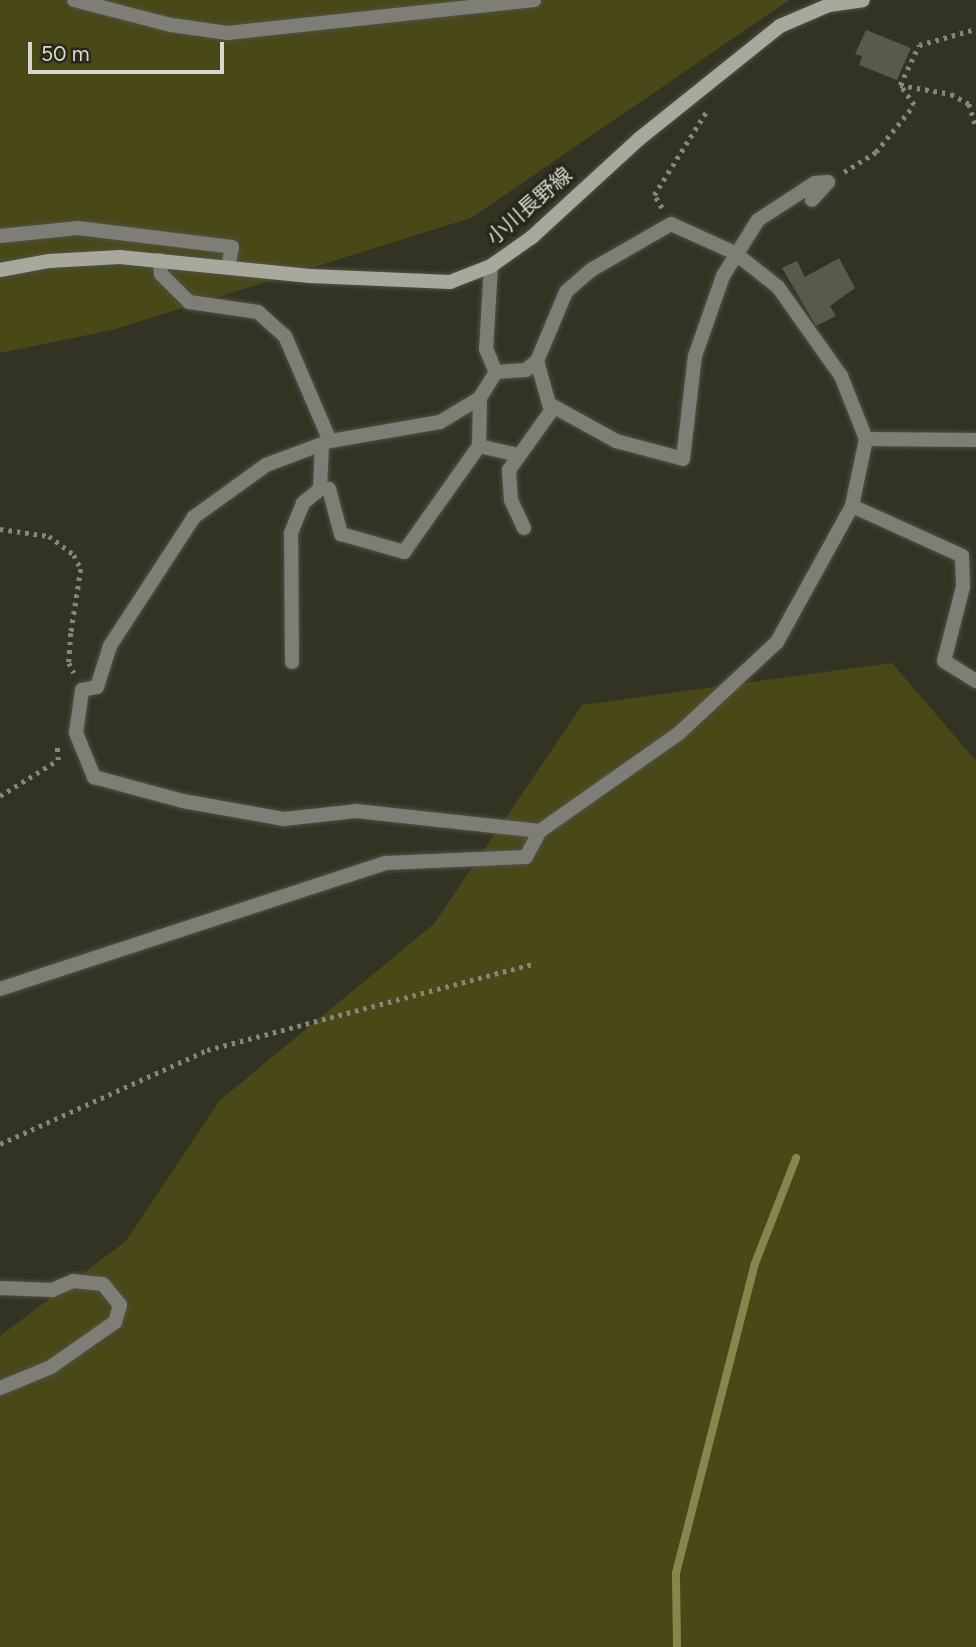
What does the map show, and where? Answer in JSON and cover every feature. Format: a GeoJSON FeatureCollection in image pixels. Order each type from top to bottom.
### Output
{"type":"FeatureCollection","features":[{"type":"Feature","properties":{"kind":"main road","name":"小川長野線"},"geometry":{"type":"LineString","coordinates":[[0,270],[49,261],[160,260],[310,276],[450,282],[491,266],[531,237],[694,94],[780,26],[829,5],[863,0]]}},
{"type":"Feature","properties":{"kind":"street"},"geometry":{"type":"LineString","coordinates":[[74,0],[133,17],[227,33],[534,0]]}},
{"type":"Feature","properties":{"kind":"street"},"geometry":{"type":"LineString","coordinates":[[812,200],[828,182]]}},
{"type":"Feature","properties":{"kind":"street"},"geometry":{"type":"LineString","coordinates":[[537,361],[549,404],[616,441],[683,459],[695,356],[735,253],[758,220],[815,183],[828,182]]}},
{"type":"Feature","properties":{"kind":"street"},"geometry":{"type":"LineString","coordinates":[[0,989],[385,863],[526,857],[540,831],[678,734],[743,679],[777,642],[852,506],[866,439],[841,376],[778,287],[735,253],[671,224],[591,270],[566,292],[537,361],[526,370],[496,372]]}},
{"type":"Feature","properties":{"kind":"street"},"geometry":{"type":"LineString","coordinates":[[0,236],[78,228],[232,247],[229,267]]}},
{"type":"Feature","properties":{"kind":"street"},"geometry":{"type":"LineString","coordinates":[[160,260],[161,274],[189,302],[258,312],[285,336],[326,443],[320,489]]}},
{"type":"Feature","properties":{"kind":"street"},"geometry":{"type":"LineString","coordinates":[[491,266],[486,349],[496,372]]}},
{"type":"Feature","properties":{"kind":"street"},"geometry":{"type":"LineString","coordinates":[[496,372],[480,398],[439,422],[326,443],[266,465],[194,517],[110,646],[97,687],[82,690],[76,733],[94,777],[183,801],[284,819],[356,811],[540,831]]}},
{"type":"Feature","properties":{"kind":"street"},"geometry":{"type":"LineString","coordinates":[[292,662],[291,533],[303,503],[320,489],[328,489],[341,534],[404,552],[479,446],[480,398]]}},
{"type":"Feature","properties":{"kind":"street"},"geometry":{"type":"LineString","coordinates":[[524,528],[511,500],[509,470],[554,407]]}},
{"type":"Feature","properties":{"kind":"street"},"geometry":{"type":"LineString","coordinates":[[866,439],[976,440]]}},
{"type":"Feature","properties":{"kind":"street"},"geometry":{"type":"LineString","coordinates":[[479,446],[518,454]]}},
{"type":"Feature","properties":{"kind":"street"},"geometry":{"type":"LineString","coordinates":[[852,506],[962,556],[963,587],[944,661],[976,681]]}},
{"type":"Feature","properties":{"kind":"street"},"geometry":{"type":"LineString","coordinates":[[0,1288],[52,1290],[73,1281],[103,1284],[120,1305],[115,1322],[51,1367],[0,1388]]}},
{"type":"Feature","properties":{"kind":"path"},"geometry":{"type":"LineString","coordinates":[[900,85],[919,45],[976,29]]}},
{"type":"Feature","properties":{"kind":"path"},"geometry":{"type":"LineString","coordinates":[[900,85],[951,94],[969,104],[976,127]]}},
{"type":"Feature","properties":{"kind":"path"},"geometry":{"type":"LineString","coordinates":[[828,182],[876,152],[914,104],[900,85]]}},
{"type":"Feature","properties":{"kind":"path"},"geometry":{"type":"LineString","coordinates":[[671,224],[654,195],[708,110],[694,94]]}},
{"type":"Feature","properties":{"kind":"path"},"geometry":{"type":"LineString","coordinates":[[0,529],[49,536],[74,555],[81,569],[69,663],[82,690]]}},
{"type":"Feature","properties":{"kind":"path"},"geometry":{"type":"LineString","coordinates":[[0,796],[58,760],[56,733]]}},
{"type":"Feature","properties":{"kind":"path"},"geometry":{"type":"LineString","coordinates":[[0,1144],[207,1050],[536,963]]}},
{"type":"Feature","properties":{"kind":"shaded area"},"geometry":{"type":"Polygon","coordinates":[[[0,0],[789,0],[471,218],[112,330],[0,353],[0,0]]]}},
{"type":"Feature","properties":{"kind":"shaded area"},"geometry":{"type":"Polygon","coordinates":[[[892,663],[976,761],[976,1647],[0,1647],[0,1336],[126,1241],[220,1100],[434,924],[582,705],[892,663]]]}},
{"type":"Feature","properties":{"kind":"building"},"geometry":{"type":"Polygon","coordinates":[[[866,30],[911,48],[897,80],[859,65],[862,56],[855,54],[866,30]]]}},
{"type":"Feature","properties":{"kind":"building"},"geometry":{"type":"Polygon","coordinates":[[[839,258],[855,288],[830,306],[836,316],[816,326],[782,268],[797,261],[805,277],[839,258]]]}},
{"type":"Feature","properties":{"kind":"waterway"},"geometry":{"type":"LineString","coordinates":[[677,1647],[676,1573],[754,1266],[796,1158]]}}]}
